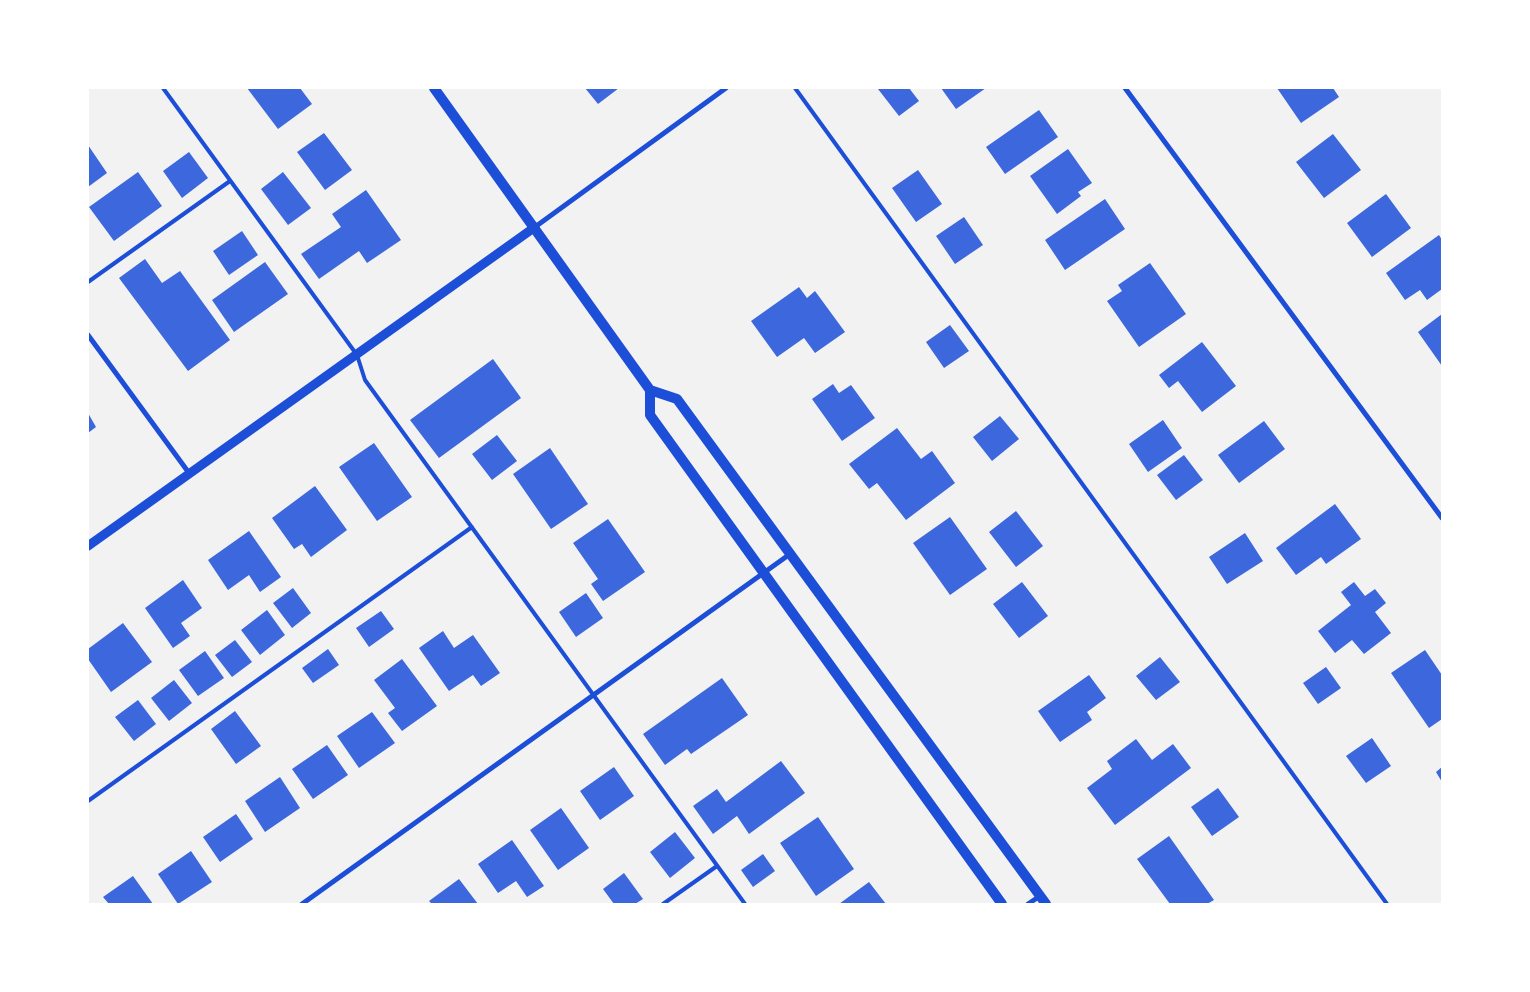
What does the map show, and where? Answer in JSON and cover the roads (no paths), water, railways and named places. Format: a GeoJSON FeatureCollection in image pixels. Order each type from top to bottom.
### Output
{"type":"FeatureCollection","features":[{"type":"Feature","properties":{"kind":"main road"},"geometry":{"type":"LineString","coordinates":[[434,88],[650,390],[650,415],[1002,904]]}},
{"type":"Feature","properties":{"kind":"main road"},"geometry":{"type":"LineString","coordinates":[[650,390],[677,399],[1043,900]]}},
{"type":"Feature","properties":{"kind":"street"},"geometry":{"type":"LineString","coordinates":[[88,546],[357,355],[726,88]]}},
{"type":"Feature","properties":{"kind":"street"},"geometry":{"type":"LineString","coordinates":[[1125,88],[1442,518]]}},
{"type":"Feature","properties":{"kind":"street"},"geometry":{"type":"LineString","coordinates":[[88,335],[189,473]]}},
{"type":"Feature","properties":{"kind":"street"},"geometry":{"type":"LineString","coordinates":[[302,904],[790,553]]}},
{"type":"Feature","properties":{"kind":"street"},"geometry":{"type":"LineString","coordinates":[[1028,904],[1043,900]]}},
{"type":"Feature","properties":{"kind":"lane"},"geometry":{"type":"LineString","coordinates":[[163,88],[357,355],[365,380],[745,904]]}},
{"type":"Feature","properties":{"kind":"lane"},"geometry":{"type":"LineString","coordinates":[[795,88],[1387,904]]}},
{"type":"Feature","properties":{"kind":"lane"},"geometry":{"type":"LineString","coordinates":[[88,282],[230,181]]}},
{"type":"Feature","properties":{"kind":"lane"},"geometry":{"type":"LineString","coordinates":[[88,801],[472,527]]}},
{"type":"Feature","properties":{"kind":"lane"},"geometry":{"type":"LineString","coordinates":[[664,904],[717,866]]}}]}
